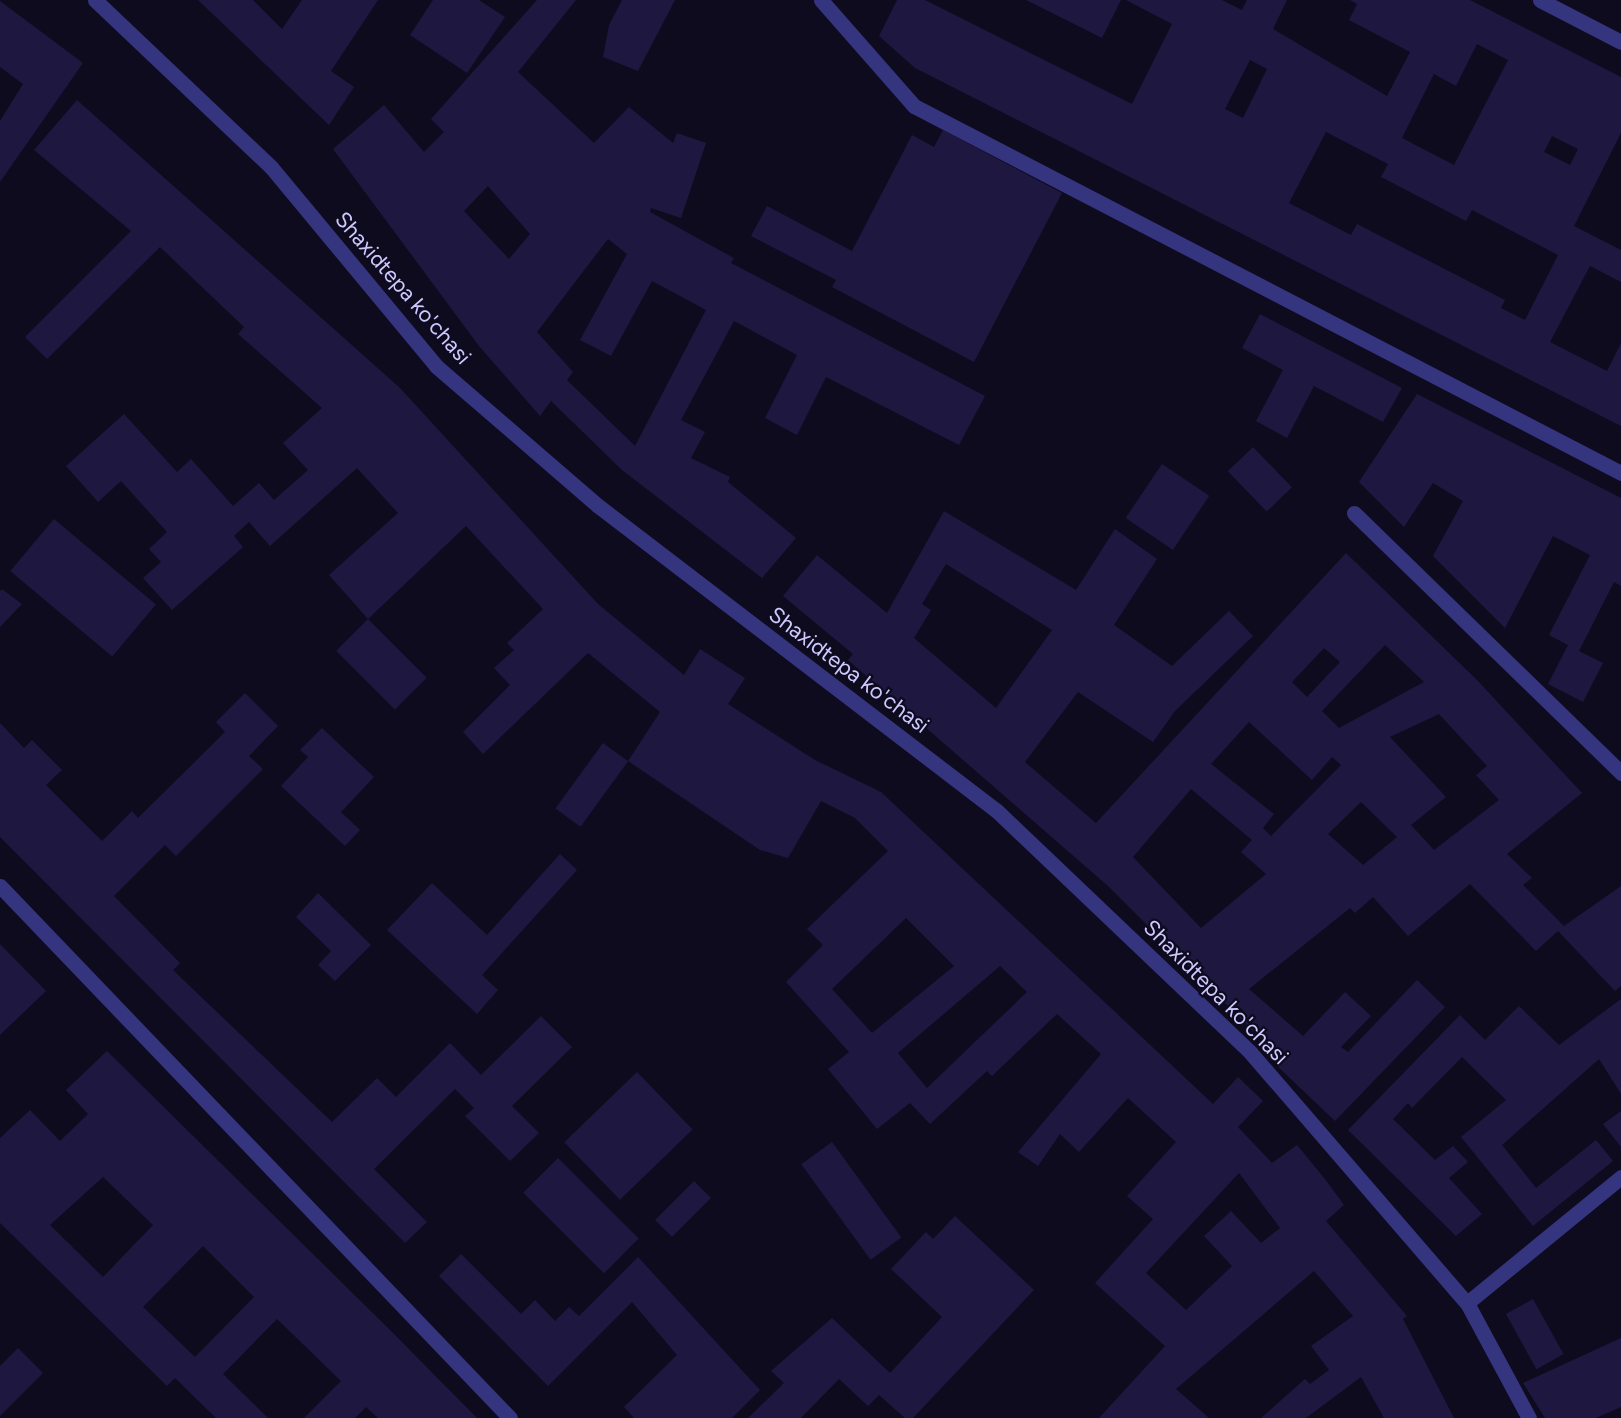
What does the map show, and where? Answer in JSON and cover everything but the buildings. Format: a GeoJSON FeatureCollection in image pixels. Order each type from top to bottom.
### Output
{"type":"FeatureCollection","features":[{"type":"Feature","properties":{"kind":"street","name":"Shaxidtepa ko'chasi"},"geometry":{"type":"LineString","coordinates":[[95,0],[271,167],[436,366],[597,505],[1022,835],[1250,1052],[1467,1304],[1529,1418]]}},
{"type":"Feature","properties":{"kind":"street"},"geometry":{"type":"LineString","coordinates":[[821,0],[914,106],[1621,473]]}},
{"type":"Feature","properties":{"kind":"street"},"geometry":{"type":"LineString","coordinates":[[1540,0],[1621,42]]}},
{"type":"Feature","properties":{"kind":"street"},"geometry":{"type":"LineString","coordinates":[[1354,513],[1621,773]]}},
{"type":"Feature","properties":{"kind":"street"},"geometry":{"type":"LineString","coordinates":[[0,886],[510,1418]]}},
{"type":"Feature","properties":{"kind":"street"},"geometry":{"type":"LineString","coordinates":[[1467,1304],[1621,1177]]}}]}
